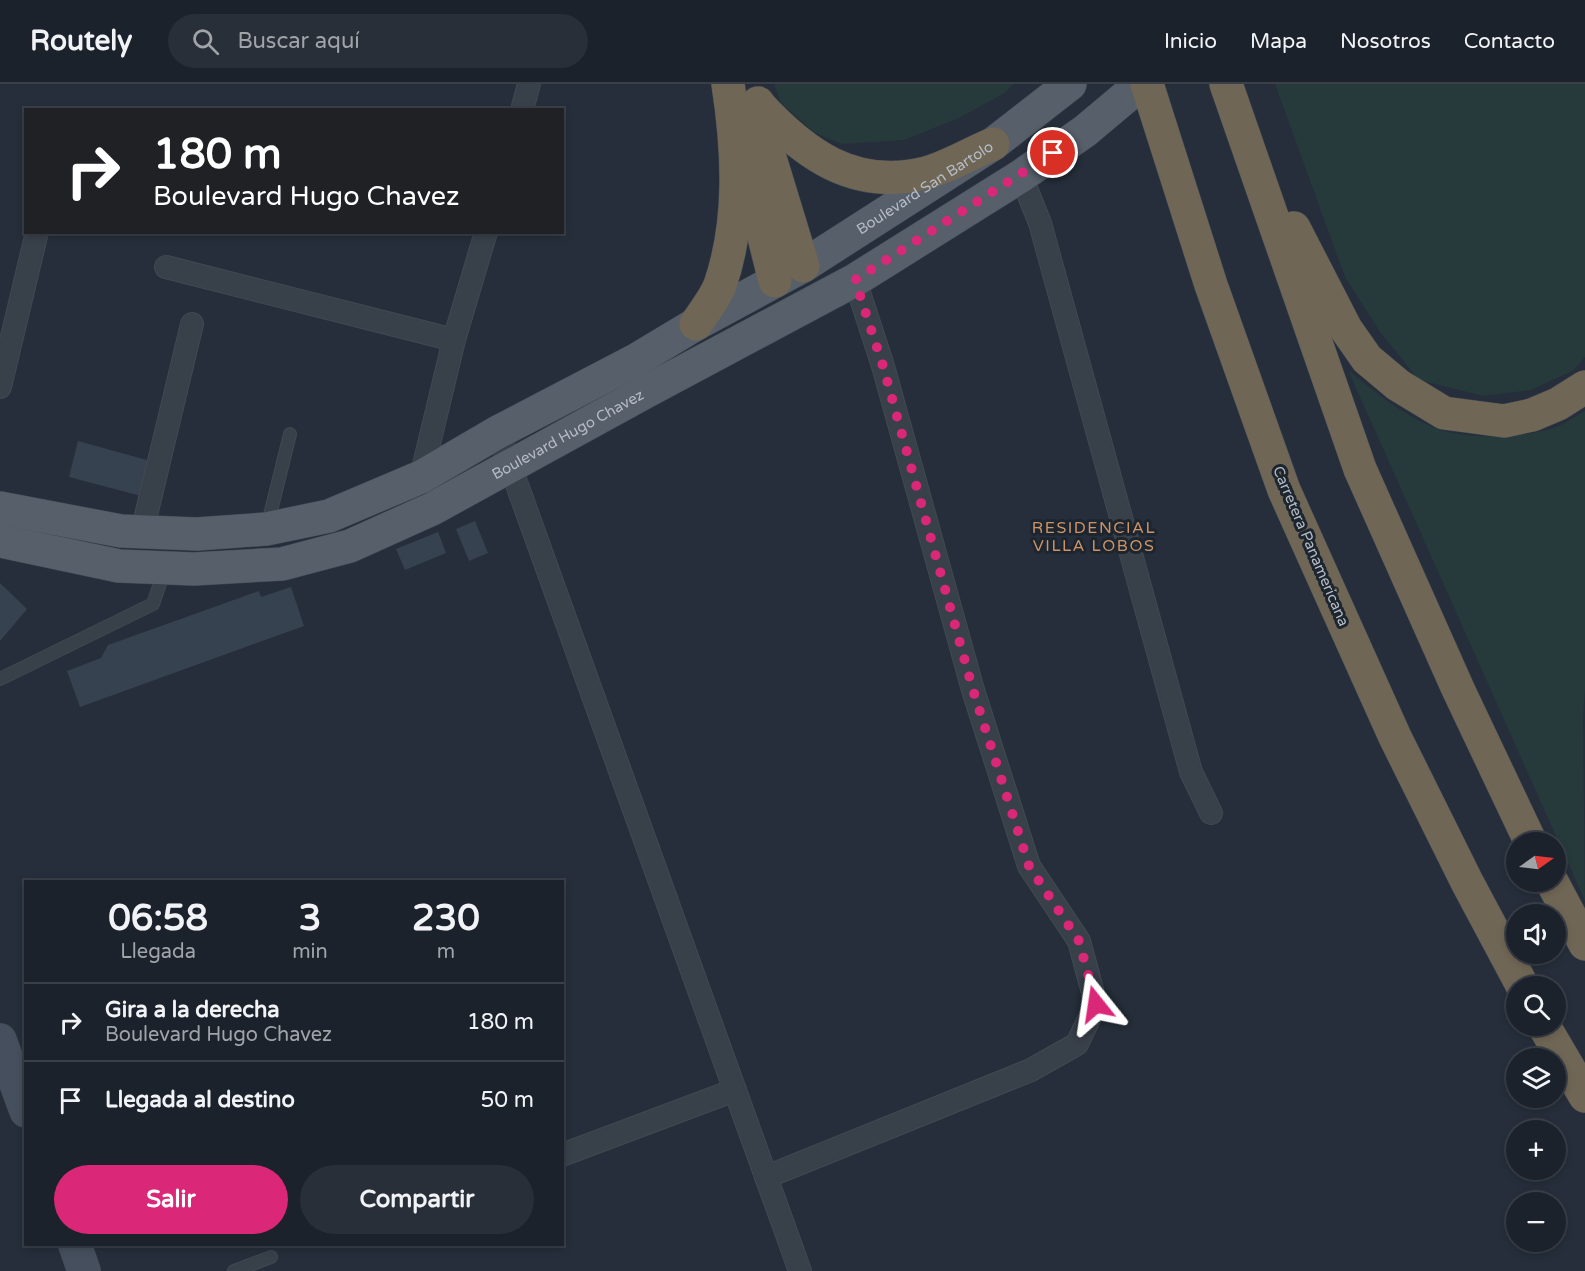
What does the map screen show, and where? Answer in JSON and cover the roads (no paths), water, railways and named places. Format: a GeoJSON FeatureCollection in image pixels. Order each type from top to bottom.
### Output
{"type":"FeatureCollection","features":[{"type":"Feature","properties":{"kind":"highway","name":"Carretera Panamericana"},"geometry":{"type":"LineString","coordinates":[[1147,84],[1211,285],[1284,490],[1395,737],[1467,882],[1517,976]]}},
{"type":"Feature","properties":{"kind":"highway"},"geometry":{"type":"LineString","coordinates":[[1227,84],[1360,468],[1458,689],[1526,832]]}},
{"type":"Feature","properties":{"kind":"highway"},"geometry":{"type":"LineString","coordinates":[[743,96],[811,153],[839,167],[880,179],[927,173],[993,144]]}},
{"type":"Feature","properties":{"kind":"highway"},"geometry":{"type":"LineString","coordinates":[[743,96],[789,273]]}},
{"type":"Feature","properties":{"kind":"highway"},"geometry":{"type":"LineString","coordinates":[[696,324],[719,287],[736,204],[743,96]]}},
{"type":"Feature","properties":{"kind":"highway"},"geometry":{"type":"LineString","coordinates":[[1240,126],[1346,329],[1367,359],[1398,385],[1444,412],[1504,421],[1532,415],[1558,404],[1585,387]]}},
{"type":"Feature","properties":{"kind":"highway"},"geometry":{"type":"LineString","coordinates":[[1557,892],[1585,944]]}},
{"type":"Feature","properties":{"kind":"highway"},"geometry":{"type":"LineString","coordinates":[[1550,1036],[1585,1096]]}},
{"type":"Feature","properties":{"kind":"main road","name":"Boulevard Hugo Chavez"},"geometry":{"type":"LineString","coordinates":[[0,541],[119,566],[194,569],[282,564],[350,546],[432,509],[855,280],[1021,176],[1085,131],[1141,84]]}},
{"type":"Feature","properties":{"kind":"main road","name":"Boulevard San Bartolo"},"geometry":{"type":"LineString","coordinates":[[789,273],[993,144],[1061,92]]}},
{"type":"Feature","properties":{"kind":"main road"},"geometry":{"type":"LineString","coordinates":[[789,273],[815,301]]}},
{"type":"Feature","properties":{"kind":"main road"},"geometry":{"type":"LineString","coordinates":[[785,317],[789,273]]}},
{"type":"Feature","properties":{"kind":"main road"},"geometry":{"type":"LineString","coordinates":[[0,508],[121,531],[197,534],[266,529],[329,516],[421,477],[498,432],[636,360],[789,273]]}},
{"type":"Feature","properties":{"kind":"street"},"geometry":{"type":"LineString","coordinates":[[523,108],[529,84]]}},
{"type":"Feature","properties":{"kind":"street"},"geometry":{"type":"LineString","coordinates":[[1021,176],[1040,223],[1191,772],[1211,813]]}},
{"type":"Feature","properties":{"kind":"street"},"geometry":{"type":"LineString","coordinates":[[0,387],[37,234]]}},
{"type":"Feature","properties":{"kind":"street"},"geometry":{"type":"LineString","coordinates":[[432,509],[421,477],[454,340],[485,234]]}},
{"type":"Feature","properties":{"kind":"street"},"geometry":{"type":"LineString","coordinates":[[166,267],[454,340]]}},
{"type":"Feature","properties":{"kind":"street"},"geometry":{"type":"LineString","coordinates":[[766,1178],[1031,1070],[1077,1044],[1096,1004],[1079,941],[1029,866],[973,690],[883,366],[855,280]]}},
{"type":"Feature","properties":{"kind":"street"},"geometry":{"type":"LineString","coordinates":[[142,532],[192,324]]}},
{"type":"Feature","properties":{"kind":"street"},"geometry":{"type":"LineString","coordinates":[[498,432],[800,1271]]}},
{"type":"Feature","properties":{"kind":"street"},"geometry":{"type":"LineString","coordinates":[[0,1040],[15,1101]]}},
{"type":"Feature","properties":{"kind":"street"},"geometry":{"type":"LineString","coordinates":[[564,1154],[735,1090]]}},
{"type":"Feature","properties":{"kind":"street"},"geometry":{"type":"LineString","coordinates":[[75,1246],[84,1271]]}},
{"type":"Feature","properties":{"kind":"lane"},"geometry":{"type":"LineString","coordinates":[[266,529],[290,434]]}},
{"type":"Feature","properties":{"kind":"lane"},"geometry":{"type":"LineString","coordinates":[[0,679],[153,604],[165,568]]}},
{"type":"Feature","properties":{"kind":"lane"},"geometry":{"type":"LineString","coordinates":[[234,1271],[271,1257]]}},
{"type":"Feature","properties":{"kind":"district","name":"RESIDENCIAL VILLA LOBOS"},"geometry":{"type":"Point","coordinates":[1094,537]}}]}
